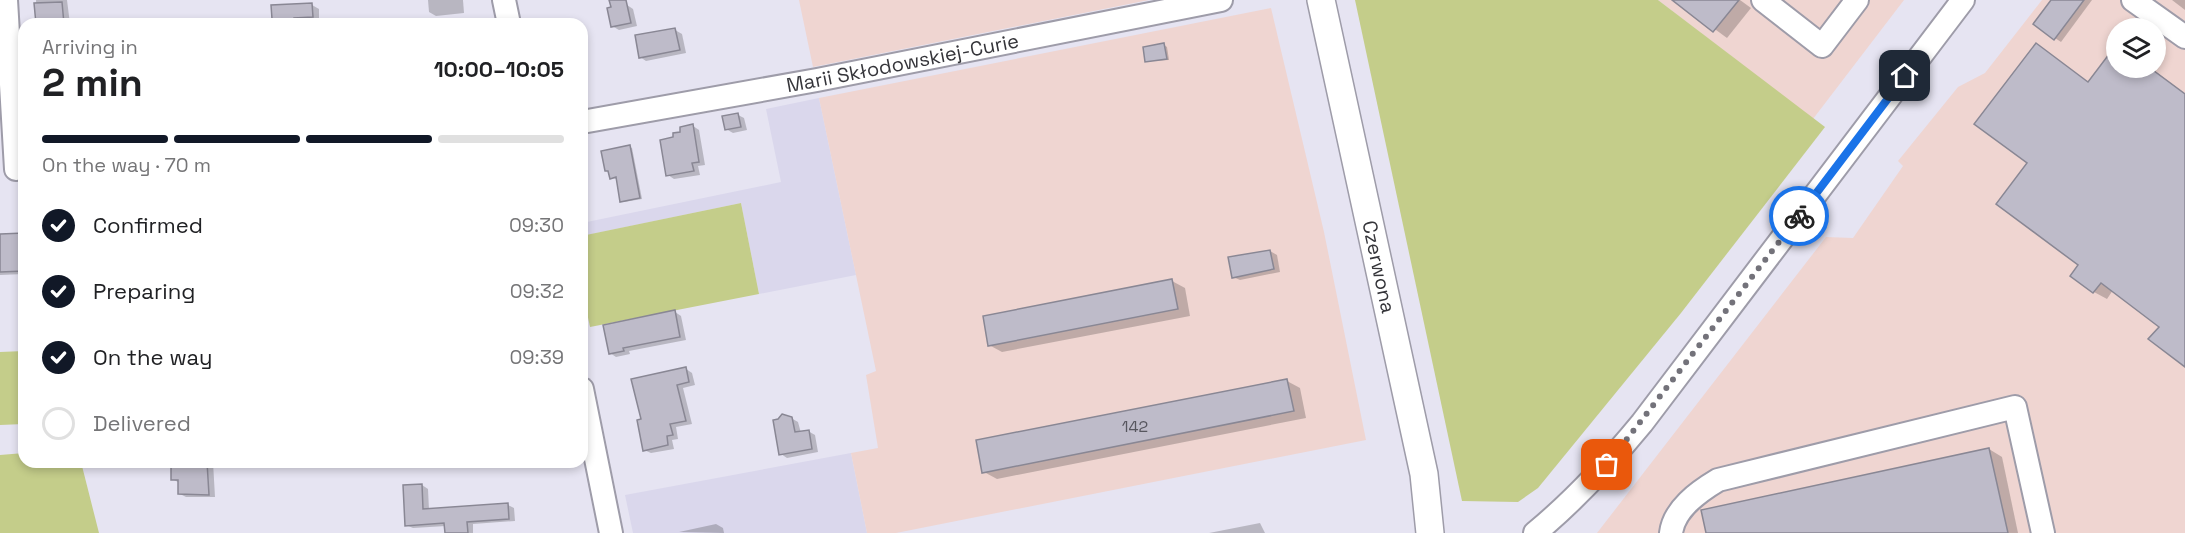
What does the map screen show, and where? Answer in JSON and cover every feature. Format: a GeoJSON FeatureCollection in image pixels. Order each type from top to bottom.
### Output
{"type":"FeatureCollection","features":[{"type":"Feature","properties":{"kind":"main road","name":"Czerwona"},"geometry":{"type":"LineString","coordinates":[[1321,0],[1425,474],[1430,533]]}},
{"type":"Feature","properties":{"kind":"street"},"geometry":{"type":"LineString","coordinates":[[6,0],[13,170]]}},
{"type":"Feature","properties":{"kind":"street"},"geometry":{"type":"LineString","coordinates":[[504,0],[508,18]]}},
{"type":"Feature","properties":{"kind":"street","name":"Marii Skłodowskiej-Curie"},"geometry":{"type":"LineString","coordinates":[[588,121],[817,80],[1221,0]]}},
{"type":"Feature","properties":{"kind":"street"},"geometry":{"type":"LineString","coordinates":[[1763,0],[1822,46],[1857,0]]}},
{"type":"Feature","properties":{"kind":"street"},"geometry":{"type":"LineString","coordinates":[[1535,533],[1578,495],[1642,423],[1963,0]]}},
{"type":"Feature","properties":{"kind":"street"},"geometry":{"type":"LineString","coordinates":[[2133,0],[2185,37]]}},
{"type":"Feature","properties":{"kind":"street"},"geometry":{"type":"LineString","coordinates":[[1671,533],[1672,525],[1683,508],[1697,493],[1718,480],[2015,407],[2043,533]]}},
{"type":"Feature","properties":{"kind":"street"},"geometry":{"type":"LineString","coordinates":[[588,420],[610,533]]}},
{"type":"Feature","properties":{"kind":"shaded area"},"geometry":{"type":"Polygon","coordinates":[[[799,0],[1149,0],[813,67],[799,0]]]}},
{"type":"Feature","properties":{"kind":"shaded area"},"geometry":{"type":"Polygon","coordinates":[[[1658,0],[1904,0],[1813,119],[1658,0]]]}},
{"type":"Feature","properties":{"kind":"shaded area"},"geometry":{"type":"Polygon","coordinates":[[[2042,0],[2185,0],[2185,533],[1597,533],[1826,237],[1853,238],[1903,166],[1898,161],[1958,87],[1985,73],[2042,0]]]}},
{"type":"Feature","properties":{"kind":"shaded area"},"geometry":{"type":"Polygon","coordinates":[[[1271,8],[1324,232],[1366,440],[896,533],[867,533],[851,453],[878,448],[866,375],[876,371],[819,98],[1271,8]]]}},
{"type":"Feature","properties":{"kind":"shaded area"},"geometry":{"type":"Polygon","coordinates":[[[819,98],[856,275],[759,294],[741,203],[588,235],[588,222],[781,182],[766,109],[819,98]]]}},
{"type":"Feature","properties":{"kind":"shaded area"},"geometry":{"type":"Polygon","coordinates":[[[851,453],[867,533],[633,533],[625,495],[851,453]]]}},
{"type":"Feature","properties":{"kind":"green space"},"geometry":{"type":"Polygon","coordinates":[[[1355,0],[1658,0],[1825,127],[1681,313],[1538,488],[1518,502],[1462,501],[1355,0]]]}},
{"type":"Feature","properties":{"kind":"green space"},"geometry":{"type":"Polygon","coordinates":[[[741,203],[759,294],[590,327],[588,235],[741,203]]]}},
{"type":"Feature","properties":{"kind":"green space"},"geometry":{"type":"Polygon","coordinates":[[[18,351],[18,424],[0,425],[0,352],[18,351]]]}},
{"type":"Feature","properties":{"kind":"green space"},"geometry":{"type":"Polygon","coordinates":[[[18,454],[18,468],[83,468],[99,533],[0,533],[0,455],[18,454]]]}},
{"type":"Feature","properties":{"kind":"building"},"geometry":{"type":"Polygon","coordinates":[[[609,0],[626,0],[631,23],[611,27],[607,8],[611,7],[609,0]]]}},
{"type":"Feature","properties":{"kind":"building"},"geometry":{"type":"Polygon","coordinates":[[[1672,0],[1739,0],[1713,32],[1672,0]]]}},
{"type":"Feature","properties":{"kind":"building"},"geometry":{"type":"Polygon","coordinates":[[[2051,0],[2084,0],[2054,40],[2033,24],[2051,0]]]}},
{"type":"Feature","properties":{"kind":"building"},"geometry":{"type":"Polygon","coordinates":[[[62,2],[63,18],[35,18],[34,3],[62,2]]]}},
{"type":"Feature","properties":{"kind":"building"},"geometry":{"type":"Polygon","coordinates":[[[312,3],[313,17],[272,18],[271,5],[312,3]]]}},
{"type":"Feature","properties":{"kind":"building"},"geometry":{"type":"Polygon","coordinates":[[[675,28],[680,50],[639,58],[635,35],[675,28]]]}},
{"type":"Feature","properties":{"kind":"building"},"geometry":{"type":"Polygon","coordinates":[[[1164,43],[1167,59],[1145,62],[1143,47],[1164,43]]]}},
{"type":"Feature","properties":{"kind":"building"},"geometry":{"type":"Polygon","coordinates":[[[2036,43],[2088,82],[2106,58],[2106,78],[2163,78],[2185,94],[2185,367],[2148,339],[2159,327],[2101,283],[2093,293],[2070,276],[2078,265],[1996,204],[2027,163],[1974,124],[2036,43]]]}},
{"type":"Feature","properties":{"kind":"building"},"geometry":{"type":"Polygon","coordinates":[[[738,113],[741,127],[725,130],[722,116],[738,113]]]}},
{"type":"Feature","properties":{"kind":"building"},"geometry":{"type":"Polygon","coordinates":[[[693,124],[699,162],[692,163],[694,171],[666,176],[660,140],[673,137],[673,133],[680,132],[680,127],[693,124]]]}},
{"type":"Feature","properties":{"kind":"building"},"geometry":{"type":"Polygon","coordinates":[[[630,145],[640,198],[620,202],[616,177],[610,179],[608,171],[605,171],[601,151],[630,145]]]}},
{"type":"Feature","properties":{"kind":"building"},"geometry":{"type":"Polygon","coordinates":[[[18,233],[18,271],[0,272],[0,234],[18,233]]]}},
{"type":"Feature","properties":{"kind":"building"},"geometry":{"type":"Polygon","coordinates":[[[1270,250],[1274,269],[1232,278],[1228,257],[1270,250]]]}},
{"type":"Feature","properties":{"kind":"building"},"geometry":{"type":"Polygon","coordinates":[[[1172,279],[1178,309],[988,346],[983,316],[1172,279]]]}},
{"type":"Feature","properties":{"kind":"building"},"geometry":{"type":"Polygon","coordinates":[[[675,310],[680,337],[623,348],[624,351],[609,354],[603,325],[675,310]]]}},
{"type":"Feature","properties":{"kind":"building"},"geometry":{"type":"Polygon","coordinates":[[[686,367],[689,382],[677,385],[686,421],[670,424],[673,435],[667,436],[668,445],[643,451],[637,420],[641,419],[631,379],[686,367]]]}},
{"type":"Feature","properties":{"kind":"building"},"geometry":{"type":"Polygon","coordinates":[[[1287,379],[1294,411],[982,473],[976,440],[1287,379]]]}},
{"type":"Feature","properties":{"kind":"building"},"geometry":{"type":"Polygon","coordinates":[[[782,414],[792,417],[795,432],[809,430],[812,449],[779,455],[773,420],[778,419],[782,414]]]}},
{"type":"Feature","properties":{"kind":"building"},"geometry":{"type":"Polygon","coordinates":[[[1989,448],[2008,533],[1706,533],[1701,510],[1989,448]]]}},
{"type":"Feature","properties":{"kind":"building"},"geometry":{"type":"Polygon","coordinates":[[[171,468],[207,468],[209,495],[178,494],[178,480],[171,480],[171,468]]]}},
{"type":"Feature","properties":{"kind":"building"},"geometry":{"type":"Polygon","coordinates":[[[422,484],[423,509],[508,503],[509,519],[467,522],[468,533],[445,533],[444,523],[405,526],[403,485],[422,484]]]}},
{"type":"Feature","properties":{"kind":"way so far"},"geometry":{"type":"LineString","coordinates":[[1607,465],[1642,423],[1799,216]]}},
{"type":"Feature","properties":{"kind":"route"},"geometry":{"type":"LineString","coordinates":[[1799,216],[1905,76]]}}]}
